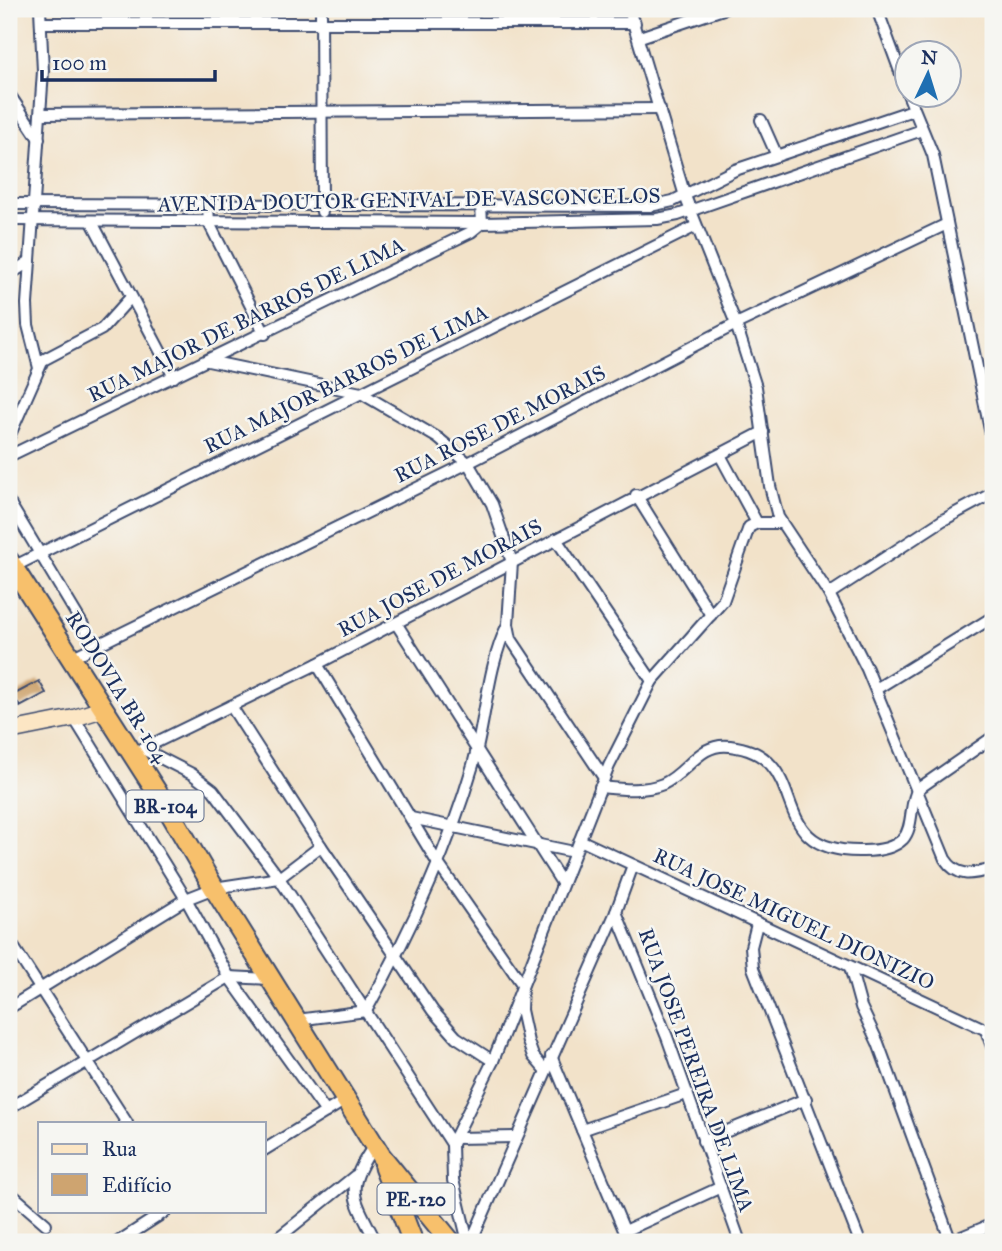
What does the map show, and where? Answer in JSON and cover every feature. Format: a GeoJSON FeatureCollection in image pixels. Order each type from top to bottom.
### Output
{"type":"FeatureCollection","features":[{"type":"Feature","properties":{"kind":"highway","name":"RODOVIA BR-104"},"geometry":{"type":"LineString","coordinates":[[11,564],[103,709],[137,751],[214,888],[347,1099]]}},
{"type":"Feature","properties":{"kind":"highway","name":"BR-104"},"geometry":{"type":"LineString","coordinates":[[347,1099],[378,1150],[413,1242]]}},
{"type":"Feature","properties":{"kind":"highway","name":"PE-120"},"geometry":{"type":"LineString","coordinates":[[378,1150],[451,1242]]}},
{"type":"Feature","properties":{"kind":"street"},"geometry":{"type":"LineString","coordinates":[[39,368],[27,315],[41,114],[43,23],[40,9]]}},
{"type":"Feature","properties":{"kind":"street"},"geometry":{"type":"LineString","coordinates":[[321,9],[322,222]]}},
{"type":"Feature","properties":{"kind":"street"},"geometry":{"type":"LineString","coordinates":[[629,9],[640,37],[685,197],[736,324],[756,387],[772,499],[781,523],[829,594],[876,689],[951,867],[963,874],[993,869]]}},
{"type":"Feature","properties":{"kind":"street"},"geometry":{"type":"LineString","coordinates":[[640,37],[723,9]]}},
{"type":"Feature","properties":{"kind":"street"},"geometry":{"type":"LineString","coordinates":[[877,9],[894,56]]}},
{"type":"Feature","properties":{"kind":"street"},"geometry":{"type":"LineString","coordinates":[[43,23],[635,23]]}},
{"type":"Feature","properties":{"kind":"street"},"geometry":{"type":"LineString","coordinates":[[9,94],[39,139]]}},
{"type":"Feature","properties":{"kind":"street"},"geometry":{"type":"LineString","coordinates":[[41,114],[660,109]]}},
{"type":"Feature","properties":{"kind":"street"},"geometry":{"type":"LineString","coordinates":[[914,110],[933,155],[993,444]]}},
{"type":"Feature","properties":{"kind":"street","name":"AVENIDA DOUTOR GENIVAL DE VASCONCELOS"},"geometry":{"type":"LineString","coordinates":[[9,204],[650,206],[685,197],[712,181],[777,156],[914,110]]}},
{"type":"Feature","properties":{"kind":"street"},"geometry":{"type":"LineString","coordinates":[[761,120],[777,156]]}},
{"type":"Feature","properties":{"kind":"street","name":"AVENIDA DOUTOR GENIVAL DE VASCONCELOS"},"geometry":{"type":"LineString","coordinates":[[9,220],[482,223],[646,220],[690,210],[922,130]]}},
{"type":"Feature","properties":{"kind":"street"},"geometry":{"type":"LineString","coordinates":[[208,205],[209,223],[265,334]]}},
{"type":"Feature","properties":{"kind":"street"},"geometry":{"type":"LineString","coordinates":[[481,205],[482,223]]}},
{"type":"Feature","properties":{"kind":"street"},"geometry":{"type":"LineString","coordinates":[[92,222],[174,377]]}},
{"type":"Feature","properties":{"kind":"street","name":"RUA MAJOR DE BARROS DE LIMA"},"geometry":{"type":"LineString","coordinates":[[9,456],[265,334],[471,232],[482,223]]}},
{"type":"Feature","properties":{"kind":"street","name":"RUA ROSE DE MORAIS"},"geometry":{"type":"LineString","coordinates":[[71,658],[468,463],[736,324],[947,224]]}},
{"type":"Feature","properties":{"kind":"street","name":"RUA MAJOR BARROS DE LIMA"},"geometry":{"type":"LineString","coordinates":[[11,564],[696,226]]}},
{"type":"Feature","properties":{"kind":"street"},"geometry":{"type":"LineString","coordinates":[[9,275],[30,261]]}},
{"type":"Feature","properties":{"kind":"street"},"geometry":{"type":"LineString","coordinates":[[9,437],[39,368],[47,357],[80,343],[102,329],[131,297]]}},
{"type":"Feature","properties":{"kind":"street"},"geometry":{"type":"LineString","coordinates":[[208,361],[361,393],[438,438],[468,463],[489,496],[512,562],[508,624],[496,657],[477,750],[452,827],[397,956],[366,1011]]}},
{"type":"Feature","properties":{"kind":"street","name":"RUA JOSE DE MORAIS"},"geometry":{"type":"LineString","coordinates":[[137,751],[317,664],[636,495],[763,432]]}},
{"type":"Feature","properties":{"kind":"street"},"geometry":{"type":"LineString","coordinates":[[720,455],[757,523]]}},
{"type":"Feature","properties":{"kind":"street"},"geometry":{"type":"LineString","coordinates":[[829,594],[943,520],[993,493]]}},
{"type":"Feature","properties":{"kind":"street"},"geometry":{"type":"LineString","coordinates":[[636,495],[711,615]]}},
{"type":"Feature","properties":{"kind":"street"},"geometry":{"type":"LineString","coordinates":[[9,502],[96,647]]}},
{"type":"Feature","properties":{"kind":"street"},"geometry":{"type":"LineString","coordinates":[[470,1242],[453,1180],[453,1141],[494,1061],[602,782],[652,681],[727,593],[747,530],[757,523],[781,523]]}},
{"type":"Feature","properties":{"kind":"street"},"geometry":{"type":"LineString","coordinates":[[556,539],[652,681]]}},
{"type":"Feature","properties":{"kind":"street"},"geometry":{"type":"LineString","coordinates":[[876,689],[993,617]]}},
{"type":"Feature","properties":{"kind":"street"},"geometry":{"type":"LineString","coordinates":[[396,623],[562,883]]}},
{"type":"Feature","properties":{"kind":"street"},"geometry":{"type":"LineString","coordinates":[[508,624],[519,656],[602,782]]}},
{"type":"Feature","properties":{"kind":"street"},"geometry":{"type":"LineString","coordinates":[[317,664],[437,862],[522,984],[521,1010],[528,1042],[533,1056],[545,1070]]}},
{"type":"Feature","properties":{"kind":"street"},"geometry":{"type":"LineString","coordinates":[[231,706],[321,846],[446,1028],[494,1061]]}},
{"type":"Feature","properties":{"kind":"street"},"geometry":{"type":"LineString","coordinates":[[9,731],[74,718],[103,709]]}},
{"type":"Feature","properties":{"kind":"street"},"geometry":{"type":"LineString","coordinates":[[74,718],[186,899],[229,977],[326,1112]]}},
{"type":"Feature","properties":{"kind":"street"},"geometry":{"type":"LineString","coordinates":[[602,782],[655,787],[672,779],[708,749],[733,746],[756,754],[775,766],[791,807],[811,841],[831,849],[861,851],[891,847],[904,838],[918,789],[993,737]]}},
{"type":"Feature","properties":{"kind":"street"},"geometry":{"type":"LineString","coordinates":[[137,751],[192,774],[213,790],[279,878],[453,1141]]}},
{"type":"Feature","properties":{"kind":"street"},"geometry":{"type":"LineString","coordinates":[[411,818],[575,852]]}},
{"type":"Feature","properties":{"kind":"street","name":"RUA JOSE MIGUEL DIONIZIO"},"geometry":{"type":"LineString","coordinates":[[579,840],[990,1031]]}},
{"type":"Feature","properties":{"kind":"street"},"geometry":{"type":"LineString","coordinates":[[9,1008],[186,899],[214,888],[279,878],[321,846]]}},
{"type":"Feature","properties":{"kind":"street"},"geometry":{"type":"LineString","coordinates":[[470,1242],[616,912],[633,865]]}},
{"type":"Feature","properties":{"kind":"street","name":"RUA JOSE PEREIRA DE LIMA"},"geometry":{"type":"LineString","coordinates":[[616,912],[660,1019],[740,1242]]}},
{"type":"Feature","properties":{"kind":"street"},"geometry":{"type":"LineString","coordinates":[[757,925],[751,947],[753,968],[860,1242]]}},
{"type":"Feature","properties":{"kind":"street"},"geometry":{"type":"LineString","coordinates":[[9,940],[126,1122]]}},
{"type":"Feature","properties":{"kind":"street"},"geometry":{"type":"LineString","coordinates":[[850,967],[861,1007],[878,1043],[950,1242],[993,1224]]}},
{"type":"Feature","properties":{"kind":"street"},"geometry":{"type":"LineString","coordinates":[[9,1108],[229,977],[271,979]]}},
{"type":"Feature","properties":{"kind":"street"},"geometry":{"type":"LineString","coordinates":[[297,1020],[366,1011]]}},
{"type":"Feature","properties":{"kind":"street"},"geometry":{"type":"LineString","coordinates":[[990,1031],[993,1049]]}},
{"type":"Feature","properties":{"kind":"street"},"geometry":{"type":"LineString","coordinates":[[551,1056],[629,1242]]}},
{"type":"Feature","properties":{"kind":"street"},"geometry":{"type":"LineString","coordinates":[[582,1129],[686,1094]]}},
{"type":"Feature","properties":{"kind":"street"},"geometry":{"type":"LineString","coordinates":[[266,1149],[347,1099]]}},
{"type":"Feature","properties":{"kind":"street"},"geometry":{"type":"LineString","coordinates":[[704,1141],[806,1099]]}},
{"type":"Feature","properties":{"kind":"street"},"geometry":{"type":"LineString","coordinates":[[453,1141],[516,1137]]}},
{"type":"Feature","properties":{"kind":"street"},"geometry":{"type":"LineString","coordinates":[[273,1242],[355,1176],[378,1150]]}},
{"type":"Feature","properties":{"kind":"street"},"geometry":{"type":"LineString","coordinates":[[355,1176],[354,1195],[376,1242]]}},
{"type":"Feature","properties":{"kind":"street"},"geometry":{"type":"LineString","coordinates":[[625,1231],[720,1187]]}},
{"type":"Feature","properties":{"kind":"street"},"geometry":{"type":"LineString","coordinates":[[9,1192],[46,1224]]}},
{"type":"Feature","properties":{"kind":"street"},"geometry":{"type":"LineString","coordinates":[[118,1242],[164,1212]]}},
{"type":"Feature","properties":{"kind":"building"},"geometry":{"type":"Polygon","coordinates":[[[39,681],[46,693],[20,707],[13,695],[39,681]]]}}]}
